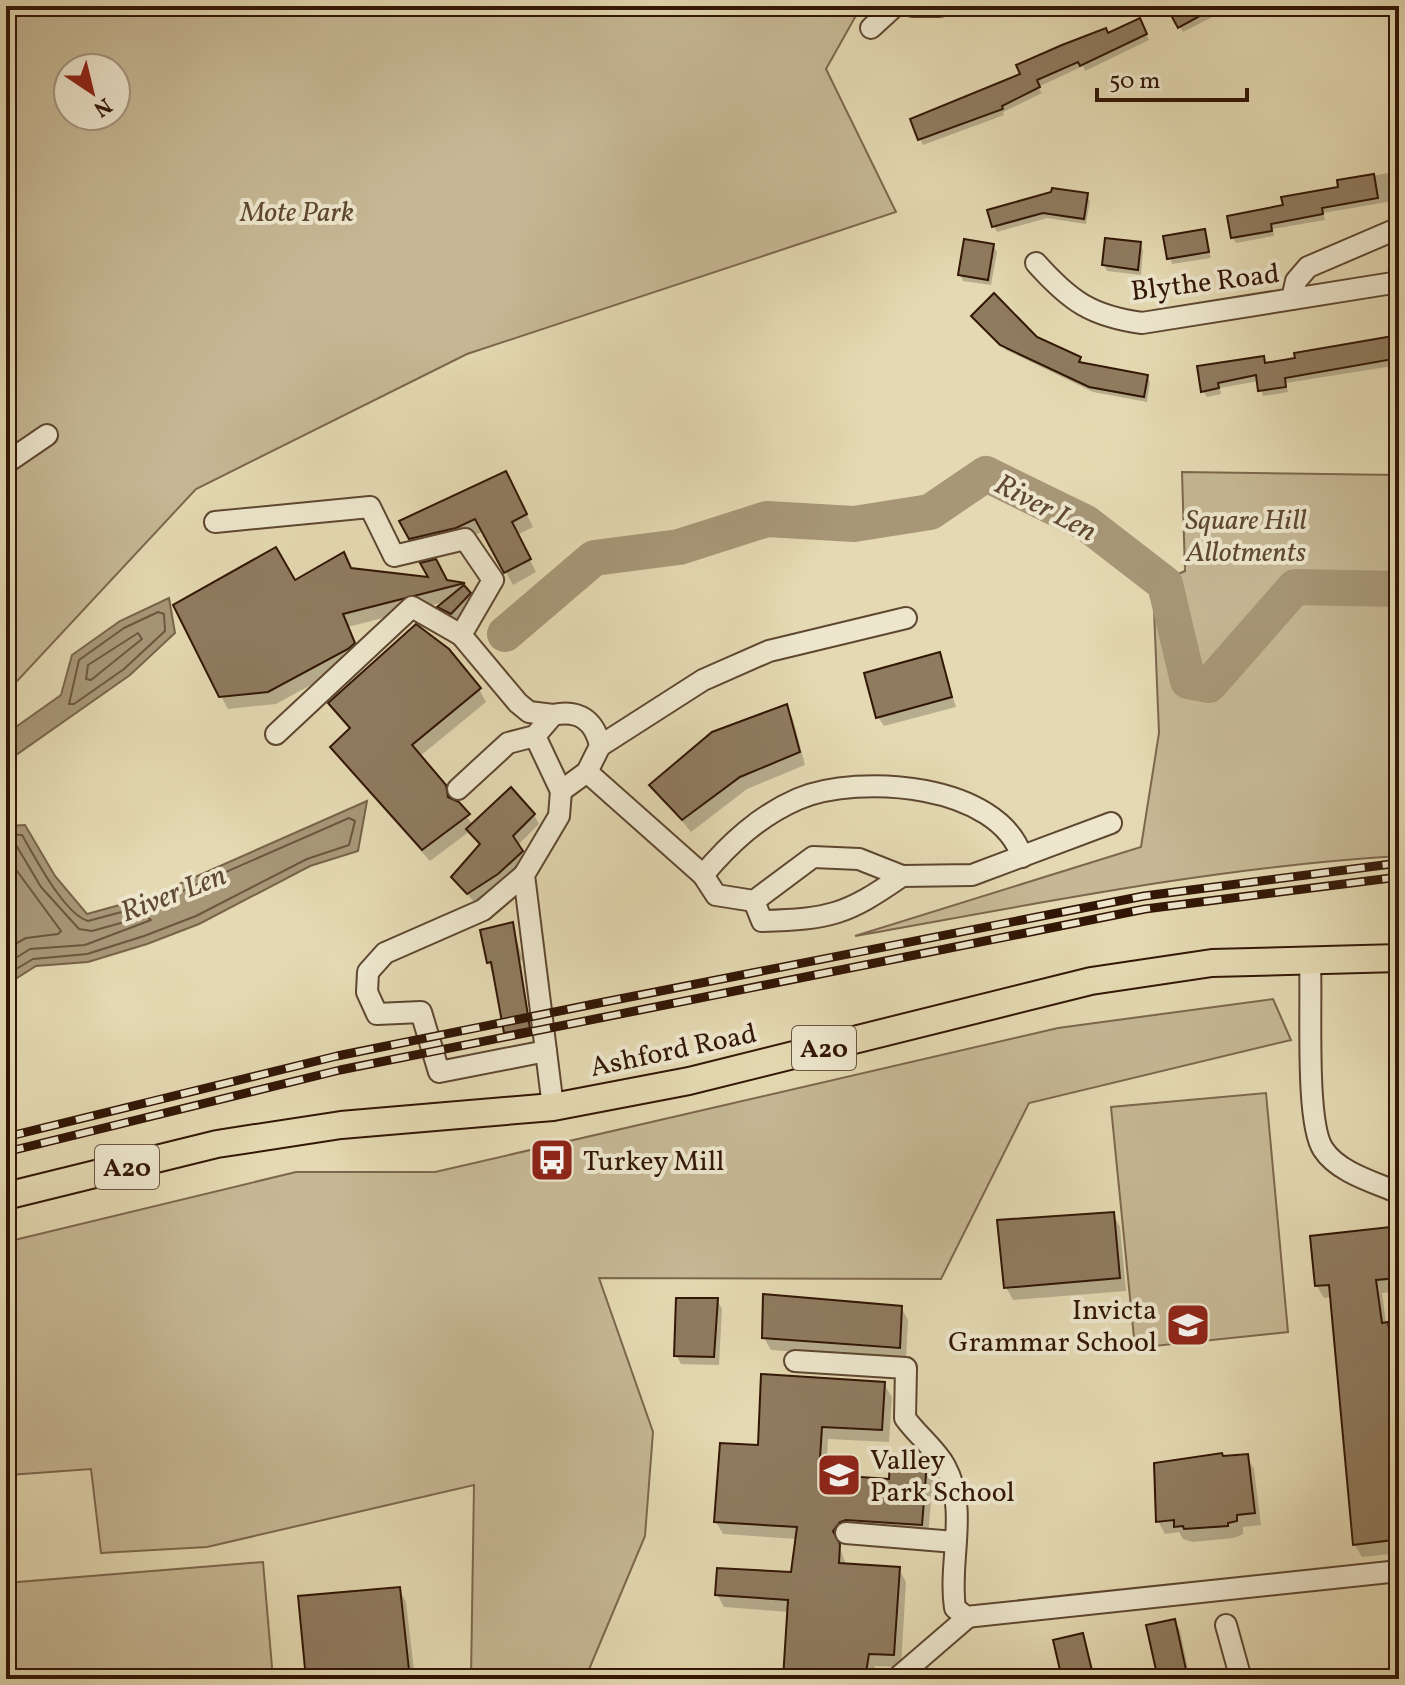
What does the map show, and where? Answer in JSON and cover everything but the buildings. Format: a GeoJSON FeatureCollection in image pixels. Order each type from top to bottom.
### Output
{"type":"FeatureCollection","features":[{"type":"Feature","properties":{"kind":"main road","name":"Ashford Road"},"geometry":{"type":"LineString","coordinates":[[6,1196],[217,1144],[341,1125],[553,1107],[689,1081],[1091,981],[1212,963],[1310,963],[1399,958]]}},
{"type":"Feature","properties":{"kind":"street"},"geometry":{"type":"LineString","coordinates":[[871,28],[895,6]]}},
{"type":"Feature","properties":{"kind":"street"},"geometry":{"type":"LineString","coordinates":[[913,6],[939,6]]}},
{"type":"Feature","properties":{"kind":"street"},"geometry":{"type":"LineString","coordinates":[[1292,299],[1296,281],[1308,267],[1399,228]]}},
{"type":"Feature","properties":{"kind":"street","name":"Blythe Road"},"geometry":{"type":"LineString","coordinates":[[1036,263],[1065,295],[1087,309],[1113,319],[1142,323],[1399,282]]}},
{"type":"Feature","properties":{"kind":"street"},"geometry":{"type":"LineString","coordinates":[[6,463],[47,435]]}},
{"type":"Feature","properties":{"kind":"street"},"geometry":{"type":"LineString","coordinates":[[215,522],[370,507],[394,556],[465,539],[493,580],[461,635]]}},
{"type":"Feature","properties":{"kind":"street"},"geometry":{"type":"LineString","coordinates":[[276,734],[412,607],[461,635],[529,712],[577,714],[595,728],[600,746]]}},
{"type":"Feature","properties":{"kind":"street"},"geometry":{"type":"LineString","coordinates":[[561,791],[587,772],[600,746],[703,680],[769,651],[906,618]]}},
{"type":"Feature","properties":{"kind":"street"},"geometry":{"type":"LineString","coordinates":[[458,789],[508,743],[535,736],[553,715]]}},
{"type":"Feature","properties":{"kind":"street"},"geometry":{"type":"LineString","coordinates":[[535,736],[561,791],[559,816],[524,875],[483,910],[385,953],[368,972],[367,992],[377,1014],[421,1012],[439,1072],[546,1051]]}},
{"type":"Feature","properties":{"kind":"street"},"geometry":{"type":"LineString","coordinates":[[587,772],[703,875],[716,895],[754,901],[813,857],[859,859],[902,876],[972,875],[1111,823]]}},
{"type":"Feature","properties":{"kind":"street"},"geometry":{"type":"LineString","coordinates":[[703,875],[739,834],[799,799],[856,787],[907,788],[972,803],[1015,836],[1022,857]]}},
{"type":"Feature","properties":{"kind":"street"},"geometry":{"type":"LineString","coordinates":[[524,875],[553,1107]]}},
{"type":"Feature","properties":{"kind":"street"},"geometry":{"type":"LineString","coordinates":[[754,901],[762,921],[837,915],[865,902],[902,876]]}},
{"type":"Feature","properties":{"kind":"street"},"geometry":{"type":"LineString","coordinates":[[1310,963],[1314,1125],[1323,1150],[1354,1174],[1399,1190]]}},
{"type":"Feature","properties":{"kind":"street"},"geometry":{"type":"LineString","coordinates":[[795,1361],[906,1368],[905,1418],[939,1456],[954,1487],[958,1513],[952,1587],[955,1608],[968,1617]]}},
{"type":"Feature","properties":{"kind":"street"},"geometry":{"type":"LineString","coordinates":[[846,1533],[955,1542]]}},
{"type":"Feature","properties":{"kind":"street"},"geometry":{"type":"LineString","coordinates":[[896,1679],[968,1617],[1399,1571]]}},
{"type":"Feature","properties":{"kind":"street"},"geometry":{"type":"LineString","coordinates":[[1226,1625],[1241,1679]]}},
{"type":"Feature","properties":{"kind":"green space","name":"Mote Park"},"geometry":{"type":"Polygon","coordinates":[[[6,6],[856,6],[858,12],[826,69],[896,212],[467,354],[196,489],[6,693],[6,6]]]}},
{"type":"Feature","properties":{"kind":"green space","name":"Square Hill Allotments"},"geometry":{"type":"Polygon","coordinates":[[[1182,472],[1399,475],[1399,856],[1194,878],[855,936],[1141,847],[1159,733],[1153,585],[1185,571],[1182,472]]]}},
{"type":"Feature","properties":{"kind":"green space"},"geometry":{"type":"Polygon","coordinates":[[[1273,999],[1291,1040],[1029,1103],[941,1279],[599,1278],[653,1432],[645,1536],[585,1679],[471,1679],[474,1485],[207,1547],[101,1553],[91,1469],[9,1475],[6,1480],[6,1242],[296,1172],[435,1172],[1058,1028],[1273,999]]]}},
{"type":"Feature","properties":{"kind":"green space"},"geometry":{"type":"Polygon","coordinates":[[[1266,1093],[1288,1332],[1135,1348],[1111,1107],[1266,1093]]]}},
{"type":"Feature","properties":{"kind":"green space"},"geometry":{"type":"Polygon","coordinates":[[[263,1562],[273,1679],[6,1679],[6,1583],[263,1562]]]}},
{"type":"Feature","properties":{"kind":"water"},"geometry":{"type":"Polygon","coordinates":[[[169,598],[175,633],[130,675],[6,762],[6,734],[61,695],[72,655],[120,621],[169,598]]]}},
{"type":"Feature","properties":{"kind":"water"},"geometry":{"type":"Polygon","coordinates":[[[367,801],[358,851],[310,866],[199,924],[147,944],[88,962],[36,966],[6,985],[6,826],[25,825],[55,876],[87,914],[152,896],[367,801]]]}},
{"type":"Feature","properties":{"kind":"waterway","name":"River Len"},"geometry":{"type":"LineString","coordinates":[[505,634],[594,558],[679,547],[767,519],[854,524],[930,512],[986,474],[1086,523],[1165,584],[1188,681],[1209,685],[1295,587],[1399,589]]}},
{"type":"Feature","properties":{"kind":"railway"},"geometry":{"type":"LineString","coordinates":[[6,1137],[337,1056],[594,1004],[1144,896],[1399,863]]}},
{"type":"Feature","properties":{"kind":"railway"},"geometry":{"type":"LineString","coordinates":[[6,1152],[340,1070],[1145,909],[1399,877]]}},
{"type":"Feature","properties":{"kind":"place","name":"Turkey Mill"},"geometry":{"type":"Point","coordinates":[552,1160]}},
{"type":"Feature","properties":{"kind":"place","name":"Invicta Grammar School"},"geometry":{"type":"Point","coordinates":[1188,1325]}},
{"type":"Feature","properties":{"kind":"place","name":"Valley Park School"},"geometry":{"type":"Point","coordinates":[839,1475]}}]}
